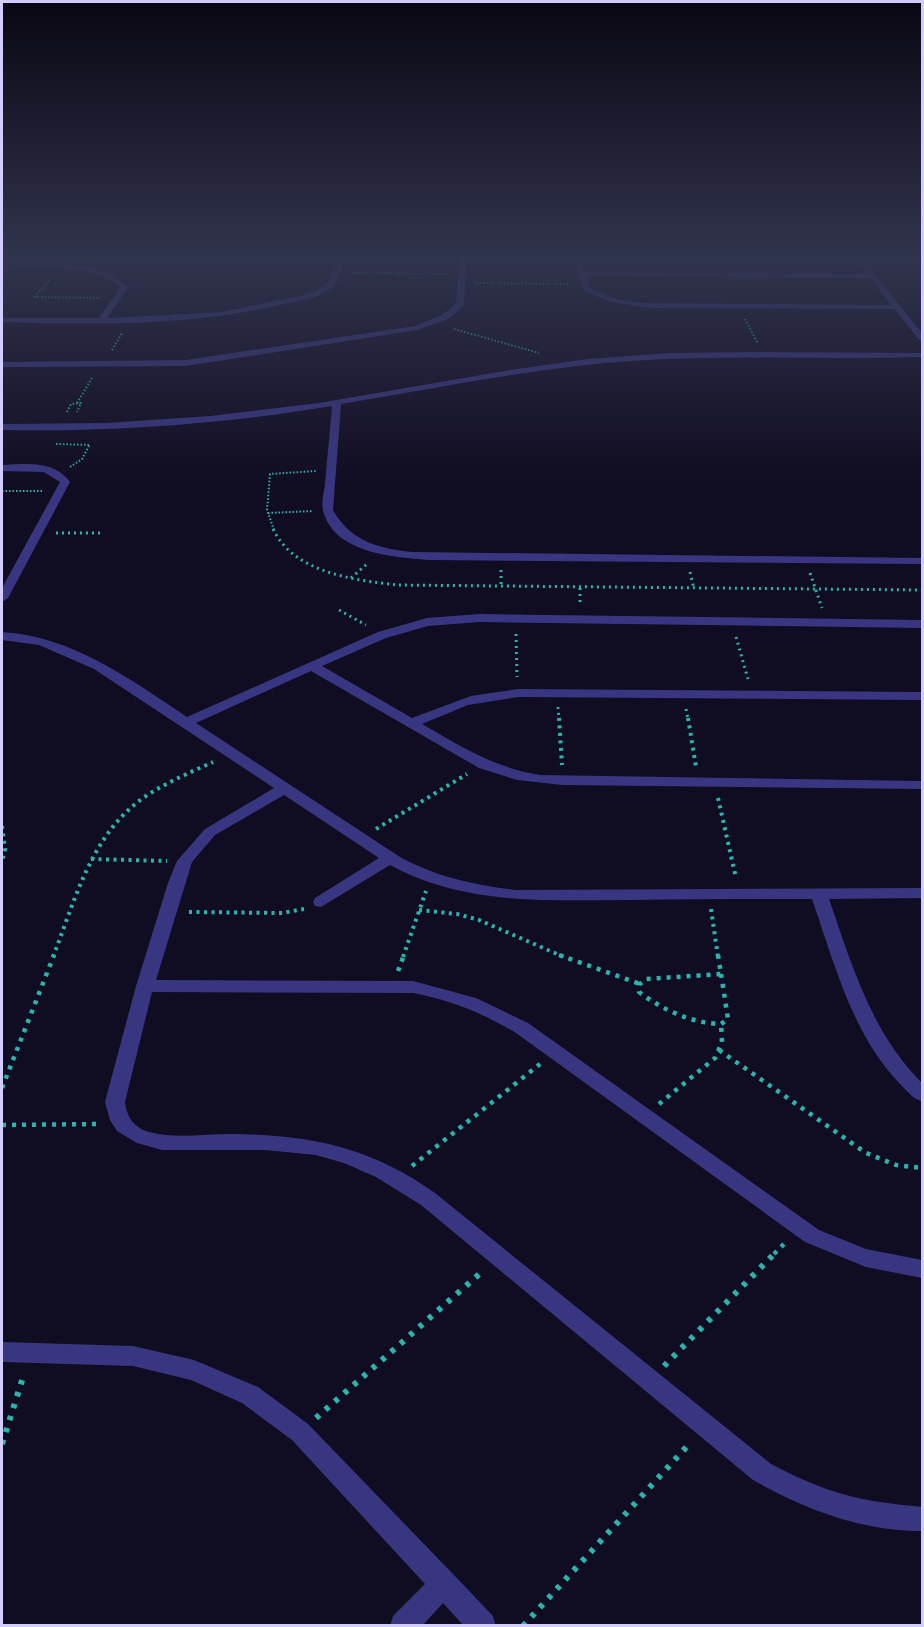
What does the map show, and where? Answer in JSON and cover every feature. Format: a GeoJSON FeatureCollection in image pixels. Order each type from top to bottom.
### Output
{"type":"FeatureCollection","features":[{"type":"Feature","properties":{"kind":"street"},"geometry":{"type":"LineString","coordinates":[[2,365],[99,365],[214,360],[381,335]]}},
{"type":"Feature","properties":{"kind":"street"},"geometry":{"type":"LineString","coordinates":[[2,417],[74,418],[185,413],[266,405],[556,358],[636,350],[922,348]]}},
{"type":"Feature","properties":{"kind":"street"},"geometry":{"type":"LineString","coordinates":[[2,427],[100,426],[225,418],[530,370],[634,358],[705,355],[922,355]]}},
{"type":"Feature","properties":{"kind":"street"},"geometry":{"type":"LineString","coordinates":[[337,402],[328,510],[333,524],[342,534],[357,543],[402,555],[922,561]]}},
{"type":"Feature","properties":{"kind":"street"},"geometry":{"type":"LineString","coordinates":[[2,468],[41,469],[55,472],[65,482],[2,598]]}},
{"type":"Feature","properties":{"kind":"street"},"geometry":{"type":"LineString","coordinates":[[2,570],[17,570]]}},
{"type":"Feature","properties":{"kind":"street"},"geometry":{"type":"LineString","coordinates":[[186,722],[382,635],[404,627],[452,619],[922,624]]}},
{"type":"Feature","properties":{"kind":"street"},"geometry":{"type":"LineString","coordinates":[[2,636],[36,640],[82,656],[186,722],[390,858],[431,878],[457,886],[516,894],[922,893]]}},
{"type":"Feature","properties":{"kind":"street"},"geometry":{"type":"LineString","coordinates":[[312,666],[483,765],[520,777],[563,781],[922,785]]}},
{"type":"Feature","properties":{"kind":"street"},"geometry":{"type":"LineString","coordinates":[[411,724],[456,703],[485,696],[518,693],[922,696]]}},
{"type":"Feature","properties":{"kind":"street"},"geometry":{"type":"LineString","coordinates":[[284,789],[210,832],[185,861],[145,986],[115,1102],[120,1123],[137,1136],[162,1142],[299,1145],[325,1150],[358,1160],[397,1178],[428,1199],[762,1473],[805,1496],[851,1512],[922,1519]]}},
{"type":"Feature","properties":{"kind":"street"},"geometry":{"type":"LineString","coordinates":[[321,902],[390,858]]}},
{"type":"Feature","properties":{"kind":"street"},"geometry":{"type":"LineString","coordinates":[[819,894],[861,1009],[878,1045],[891,1063],[922,1094]]}},
{"type":"Feature","properties":{"kind":"street"},"geometry":{"type":"LineString","coordinates":[[145,986],[392,986],[443,992],[471,1001],[498,1013],[800,1227],[838,1250],[895,1267],[922,1269]]}},
{"type":"Feature","properties":{"kind":"street"},"geometry":{"type":"LineString","coordinates":[[2,1352],[133,1356],[194,1370],[250,1395],[300,1432],[483,1626]]}},
{"type":"Feature","properties":{"kind":"street"},"geometry":{"type":"LineString","coordinates":[[403,1626],[444,1583]]}},
{"type":"Feature","properties":{"kind":"path"},"geometry":{"type":"LineString","coordinates":[[475,335],[556,358]]}},
{"type":"Feature","properties":{"kind":"path"},"geometry":{"type":"LineString","coordinates":[[77,403],[99,365]]}},
{"type":"Feature","properties":{"kind":"path"},"geometry":{"type":"LineString","coordinates":[[64,418],[71,404],[81,404],[74,418]]}},
{"type":"Feature","properties":{"kind":"path"},"geometry":{"type":"LineString","coordinates":[[55,472],[72,466],[82,459],[100,426]]}},
{"type":"Feature","properties":{"kind":"path"},"geometry":{"type":"LineString","coordinates":[[2,491],[60,491]]}},
{"type":"Feature","properties":{"kind":"path"},"geometry":{"type":"LineString","coordinates":[[268,513],[328,510]]}},
{"type":"Feature","properties":{"kind":"path"},"geometry":{"type":"LineString","coordinates":[[37,533],[104,533]]}},
{"type":"Feature","properties":{"kind":"path"},"geometry":{"type":"LineString","coordinates":[[805,560],[827,623]]}},
{"type":"Feature","properties":{"kind":"path"},"geometry":{"type":"LineString","coordinates":[[339,610],[382,635]]}},
{"type":"Feature","properties":{"kind":"path"},"geometry":{"type":"LineString","coordinates":[[516,619],[518,693]]}},
{"type":"Feature","properties":{"kind":"path"},"geometry":{"type":"LineString","coordinates":[[732,622],[753,694]]}},
{"type":"Feature","properties":{"kind":"path"},"geometry":{"type":"LineString","coordinates":[[556,693],[563,781]]}},
{"type":"Feature","properties":{"kind":"path"},"geometry":{"type":"LineString","coordinates":[[684,694],[699,782]]}},
{"type":"Feature","properties":{"kind":"path"},"geometry":{"type":"LineString","coordinates":[[2,1088],[91,859],[104,835],[135,803],[154,789],[231,753]]}},
{"type":"Feature","properties":{"kind":"path"},"geometry":{"type":"LineString","coordinates":[[360,838],[483,765]]}},
{"type":"Feature","properties":{"kind":"path"},"geometry":{"type":"LineString","coordinates":[[714,783],[739,894]]}},
{"type":"Feature","properties":{"kind":"path"},"geometry":{"type":"LineString","coordinates":[[2,826],[5,849],[2,862]]}},
{"type":"Feature","properties":{"kind":"path"},"geometry":{"type":"LineString","coordinates":[[91,859],[185,861]]}},
{"type":"Feature","properties":{"kind":"path"},"geometry":{"type":"LineString","coordinates":[[392,986],[431,878]]}},
{"type":"Feature","properties":{"kind":"path"},"geometry":{"type":"LineString","coordinates":[[709,894],[723,974],[728,1019],[721,1024],[698,1022],[655,1003],[639,992],[640,984],[646,979],[723,974]]}},
{"type":"Feature","properties":{"kind":"path"},"geometry":{"type":"LineString","coordinates":[[168,912],[282,913],[300,910],[321,902]]}},
{"type":"Feature","properties":{"kind":"path"},"geometry":{"type":"LineString","coordinates":[[419,910],[457,914],[479,920],[559,955],[640,984]]}},
{"type":"Feature","properties":{"kind":"path"},"geometry":{"type":"LineString","coordinates":[[645,1116],[715,1058],[722,1041],[721,1024]]}},
{"type":"Feature","properties":{"kind":"path"},"geometry":{"type":"LineString","coordinates":[[719,1050],[866,1153],[896,1165],[922,1168]]}},
{"type":"Feature","properties":{"kind":"path"},"geometry":{"type":"LineString","coordinates":[[397,1178],[555,1052]]}},
{"type":"Feature","properties":{"kind":"path"},"geometry":{"type":"LineString","coordinates":[[2,1125],[120,1123]]}},
{"type":"Feature","properties":{"kind":"path"},"geometry":{"type":"LineString","coordinates":[[649,1381],[800,1227]]}},
{"type":"Feature","properties":{"kind":"path"},"geometry":{"type":"LineString","coordinates":[[300,1432],[499,1257]]}},
{"type":"Feature","properties":{"kind":"path"},"geometry":{"type":"LineString","coordinates":[[2,1444],[31,1353]]}},
{"type":"Feature","properties":{"kind":"path"},"geometry":{"type":"LineString","coordinates":[[523,1626],[705,1427]]}}]}
